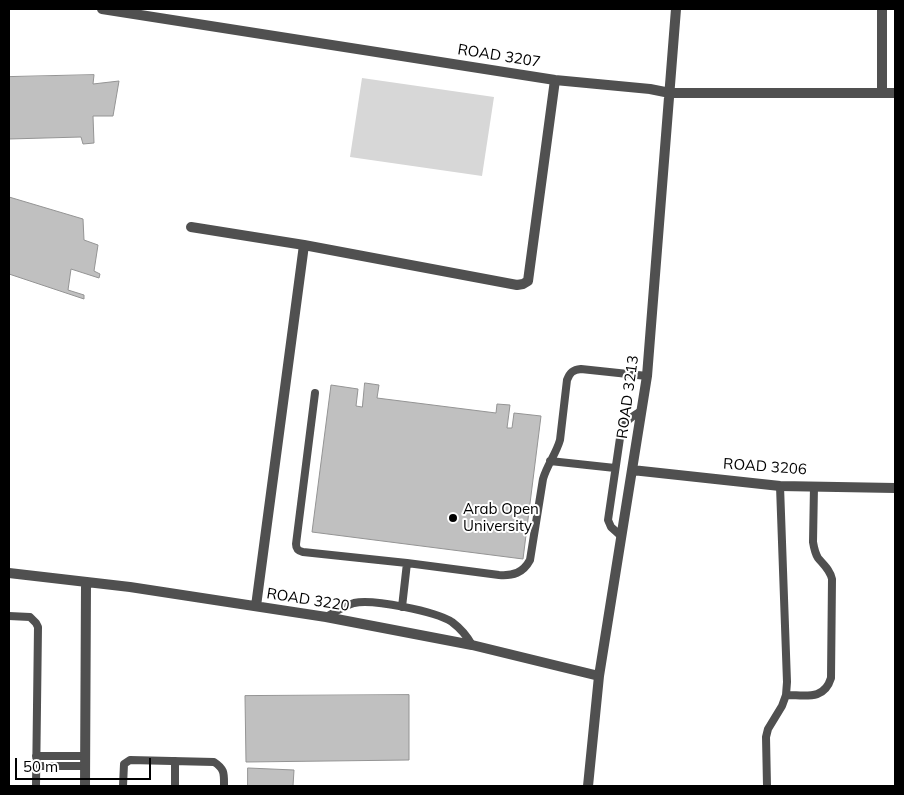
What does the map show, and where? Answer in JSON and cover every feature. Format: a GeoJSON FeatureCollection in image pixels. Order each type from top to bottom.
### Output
{"type":"FeatureCollection","features":[{"type":"Feature","properties":{"kind":"street","name":"ROAD 3207"},"geometry":{"type":"LineString","coordinates":[[102,9],[555,80],[650,89],[670,93],[895,93]]}},
{"type":"Feature","properties":{"kind":"street","name":"ROAD 3213"},"geometry":{"type":"LineString","coordinates":[[588,786],[599,676],[647,376],[676,9]]}},
{"type":"Feature","properties":{"kind":"street"},"geometry":{"type":"LineString","coordinates":[[882,9],[882,93]]}},
{"type":"Feature","properties":{"kind":"street"},"geometry":{"type":"LineString","coordinates":[[192,227],[304,245],[518,285],[523,284],[528,281],[555,80]]}},
{"type":"Feature","properties":{"kind":"street"},"geometry":{"type":"LineString","coordinates":[[256,606],[304,245]]}},
{"type":"Feature","properties":{"kind":"street","name":"ROAD 3206"},"geometry":{"type":"LineString","coordinates":[[632,470],[780,486],[895,488]]}},
{"type":"Feature","properties":{"kind":"street","name":"ROAD 3220"},"geometry":{"type":"LineString","coordinates":[[9,574],[130,587],[326,617],[472,645],[599,676]]}},
{"type":"Feature","properties":{"kind":"street"},"geometry":{"type":"LineString","coordinates":[[85,786],[86,583]]}},
{"type":"Feature","properties":{"kind":"lane"},"geometry":{"type":"LineString","coordinates":[[315,393],[296,544],[296,548],[299,551],[506,576],[518,574],[530,560],[543,479],[560,440],[569,374],[580,368],[647,376]]}},
{"type":"Feature","properties":{"kind":"lane"},"geometry":{"type":"LineString","coordinates":[[622,536],[610,527],[608,520],[622,429],[626,422],[641,411]]}},
{"type":"Feature","properties":{"kind":"lane"},"geometry":{"type":"LineString","coordinates":[[550,461],[616,468]]}},
{"type":"Feature","properties":{"kind":"lane"},"geometry":{"type":"LineString","coordinates":[[767,786],[766,737],[768,729],[782,706],[786,695],[787,682],[780,486]]}},
{"type":"Feature","properties":{"kind":"lane"},"geometry":{"type":"LineString","coordinates":[[786,695],[815,695],[821,693],[826,690],[831,678],[832,583],[828,568],[818,557],[813,542],[814,486]]}},
{"type":"Feature","properties":{"kind":"lane"},"geometry":{"type":"LineString","coordinates":[[402,607],[407,563]]}},
{"type":"Feature","properties":{"kind":"lane"},"geometry":{"type":"LineString","coordinates":[[326,617],[345,606],[360,602],[402,607],[428,613],[451,622],[463,632],[472,645]]}},
{"type":"Feature","properties":{"kind":"lane"},"geometry":{"type":"LineString","coordinates":[[9,616],[30,617],[38,627],[36,786]]}},
{"type":"Feature","properties":{"kind":"lane"},"geometry":{"type":"LineString","coordinates":[[36,756],[85,761]]}},
{"type":"Feature","properties":{"kind":"lane"},"geometry":{"type":"LineString","coordinates":[[124,786],[124,764],[130,760],[214,762],[221,767],[224,786]]}},
{"type":"Feature","properties":{"kind":"lane"},"geometry":{"type":"LineString","coordinates":[[36,766],[85,761]]}},
{"type":"Feature","properties":{"kind":"lane"},"geometry":{"type":"LineString","coordinates":[[175,762],[175,786]]}},
{"type":"Feature","properties":{"kind":"shaded area"},"geometry":{"type":"Polygon","coordinates":[[[362,78],[494,97],[482,176],[350,157],[362,78]]]}},
{"type":"Feature","properties":{"kind":"building"},"geometry":{"type":"Polygon","coordinates":[[[94,75],[93,84],[119,81],[113,116],[93,116],[94,143],[83,144],[81,137],[9,139],[9,77],[94,75]]]}},
{"type":"Feature","properties":{"kind":"building"},"geometry":{"type":"Polygon","coordinates":[[[9,197],[83,219],[84,240],[98,245],[94,271],[100,274],[99,278],[71,269],[68,290],[84,295],[84,299],[9,274],[9,197]]]}},
{"type":"Feature","properties":{"kind":"building","name":"Arab Open University"},"geometry":{"type":"Polygon","coordinates":[[[365,383],[379,385],[377,398],[496,413],[497,404],[510,405],[507,428],[512,428],[514,413],[541,416],[523,559],[312,532],[331,385],[358,389],[356,406],[362,407],[365,383]]]}},
{"type":"Feature","properties":{"kind":"building"},"geometry":{"type":"Polygon","coordinates":[[[409,695],[409,760],[246,762],[245,696],[409,695]]]}},
{"type":"Feature","properties":{"kind":"building"},"geometry":{"type":"Polygon","coordinates":[[[248,768],[294,770],[293,786],[248,786],[248,768]]]}},
{"type":"Feature","properties":{"kind":"place","name":"Arab Open University"},"geometry":{"type":"Point","coordinates":[453,518]}}]}
